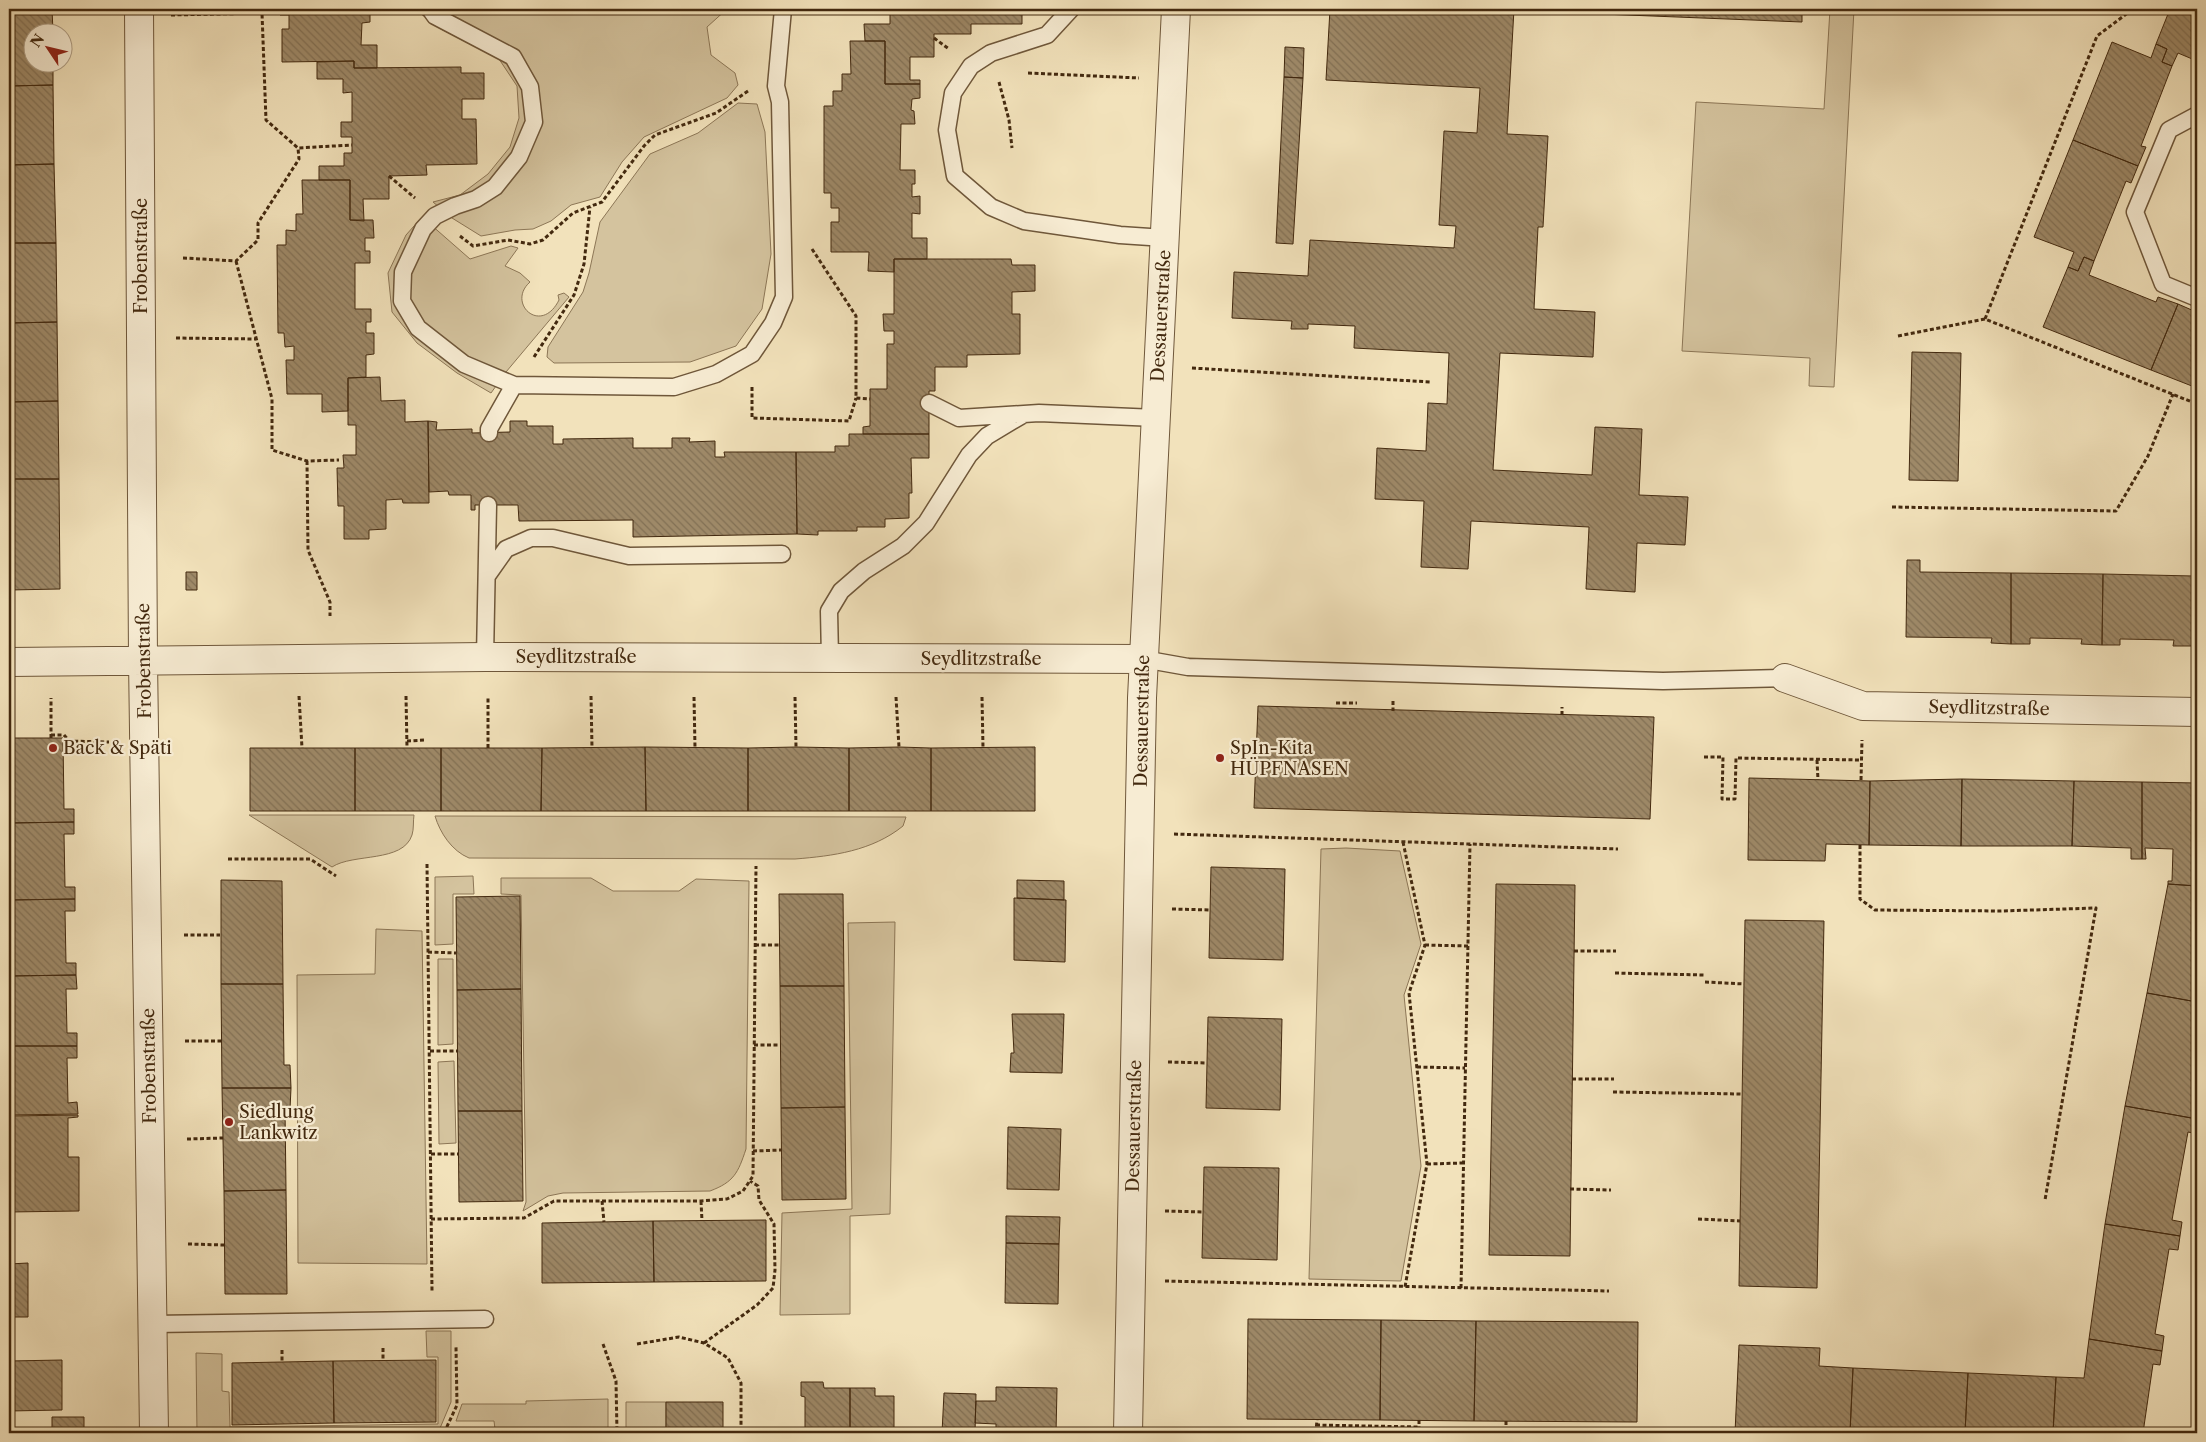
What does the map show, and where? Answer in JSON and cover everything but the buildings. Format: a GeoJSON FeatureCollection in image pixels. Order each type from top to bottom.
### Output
{"type":"FeatureCollection","features":[{"type":"Feature","properties":{"kind":"street","name":"Frobenstraße"},"geometry":{"type":"LineString","coordinates":[[139,9],[143,660],[154,1433]]}},
{"type":"Feature","properties":{"kind":"street","name":"Dessauerstraße"},"geometry":{"type":"LineString","coordinates":[[1128,1433],[1144,659],[1176,9]]}},
{"type":"Feature","properties":{"kind":"street","name":"Seydlitzstraße"},"geometry":{"type":"LineString","coordinates":[[9,662],[486,657],[1144,659]]}},
{"type":"Feature","properties":{"kind":"street","name":"Seydlitzstraße"},"geometry":{"type":"LineString","coordinates":[[1785,678],[1863,706],[2197,712]]}},
{"type":"Feature","properties":{"kind":"lane"},"geometry":{"type":"LineString","coordinates":[[430,9],[434,16],[513,58],[530,87],[534,122],[519,157],[495,187],[476,199],[455,206],[435,216],[423,229],[403,272],[402,300],[418,328],[464,364],[514,385],[674,387],[716,374],[752,354],[773,323],[784,296],[780,102],[776,86],[783,9]]}},
{"type":"Feature","properties":{"kind":"lane"},"geometry":{"type":"LineString","coordinates":[[1071,9],[1047,35],[991,53],[971,66],[953,93],[947,130],[955,176],[991,207],[1024,221],[1120,235],[1165,238]]}},
{"type":"Feature","properties":{"kind":"lane"},"geometry":{"type":"LineString","coordinates":[[2197,115],[2169,130],[2136,212],[2162,284],[2197,298]]}},
{"type":"Feature","properties":{"kind":"lane"},"geometry":{"type":"LineString","coordinates":[[489,433],[489,429],[514,385]]}},
{"type":"Feature","properties":{"kind":"lane"},"geometry":{"type":"LineString","coordinates":[[929,403],[959,418],[1024,414],[1156,418]]}},
{"type":"Feature","properties":{"kind":"lane"},"geometry":{"type":"LineString","coordinates":[[830,658],[829,611],[841,591],[864,571],[903,546],[926,522],[969,455],[987,436],[1024,414]]}},
{"type":"Feature","properties":{"kind":"lane"},"geometry":{"type":"LineString","coordinates":[[486,657],[488,505]]}},
{"type":"Feature","properties":{"kind":"lane"},"geometry":{"type":"LineString","coordinates":[[487,576],[506,549],[531,538],[553,538],[629,556],[782,554]]}},
{"type":"Feature","properties":{"kind":"lane"},"geometry":{"type":"LineString","coordinates":[[1144,659],[1188,667],[1662,681],[1785,678]]}},
{"type":"Feature","properties":{"kind":"lane"},"geometry":{"type":"LineString","coordinates":[[153,1324],[485,1319]]}},
{"type":"Feature","properties":{"kind":"path"},"geometry":{"type":"LineString","coordinates":[[259,9],[262,13],[266,120],[298,148],[352,146]]}},
{"type":"Feature","properties":{"kind":"path"},"geometry":{"type":"LineString","coordinates":[[1985,319],[2097,36],[2133,9]]}},
{"type":"Feature","properties":{"kind":"path"},"geometry":{"type":"LineString","coordinates":[[171,15],[262,13]]}},
{"type":"Feature","properties":{"kind":"path"},"geometry":{"type":"LineString","coordinates":[[934,38],[971,66]]}},
{"type":"Feature","properties":{"kind":"path"},"geometry":{"type":"LineString","coordinates":[[1021,72],[1146,79]]}},
{"type":"Feature","properties":{"kind":"path"},"geometry":{"type":"LineString","coordinates":[[1006,77],[998,79],[1010,120],[1012,148]]}},
{"type":"Feature","properties":{"kind":"path"},"geometry":{"type":"LineString","coordinates":[[389,176],[435,216],[474,246],[508,240],[530,244],[543,240],[572,213],[602,202],[644,146],[655,135],[716,113],[744,92],[776,86]]}},
{"type":"Feature","properties":{"kind":"path"},"geometry":{"type":"LineString","coordinates":[[183,258],[236,261],[258,240],[258,223],[299,159],[298,148]]}},
{"type":"Feature","properties":{"kind":"path"},"geometry":{"type":"LineString","coordinates":[[514,385],[574,295],[584,264],[590,207]]}},
{"type":"Feature","properties":{"kind":"path"},"geometry":{"type":"LineString","coordinates":[[752,354],[752,418],[849,421],[856,398],[856,316],[795,224],[783,224]]}},
{"type":"Feature","properties":{"kind":"path"},"geometry":{"type":"LineString","coordinates":[[236,261],[272,399],[272,450],[307,461],[339,460]]}},
{"type":"Feature","properties":{"kind":"path"},"geometry":{"type":"LineString","coordinates":[[1898,336],[1985,319],[2197,404]]}},
{"type":"Feature","properties":{"kind":"path"},"geometry":{"type":"LineString","coordinates":[[176,338],[256,340]]}},
{"type":"Feature","properties":{"kind":"path"},"geometry":{"type":"LineString","coordinates":[[1189,368],[1431,382]]}},
{"type":"Feature","properties":{"kind":"path"},"geometry":{"type":"LineString","coordinates":[[1892,507],[2116,511],[2148,456],[2173,394]]}},
{"type":"Feature","properties":{"kind":"path"},"geometry":{"type":"LineString","coordinates":[[856,398],[870,399]]}},
{"type":"Feature","properties":{"kind":"path"},"geometry":{"type":"LineString","coordinates":[[307,461],[308,550],[330,602],[330,616]]}},
{"type":"Feature","properties":{"kind":"path"},"geometry":{"type":"LineString","coordinates":[[299,696],[302,748]]}},
{"type":"Feature","properties":{"kind":"path"},"geometry":{"type":"LineString","coordinates":[[406,696],[407,748]]}},
{"type":"Feature","properties":{"kind":"path"},"geometry":{"type":"LineString","coordinates":[[591,696],[592,748]]}},
{"type":"Feature","properties":{"kind":"path"},"geometry":{"type":"LineString","coordinates":[[488,697],[488,748]]}},
{"type":"Feature","properties":{"kind":"path"},"geometry":{"type":"LineString","coordinates":[[694,697],[695,748]]}},
{"type":"Feature","properties":{"kind":"path"},"geometry":{"type":"LineString","coordinates":[[795,697],[796,747]]}},
{"type":"Feature","properties":{"kind":"path"},"geometry":{"type":"LineString","coordinates":[[896,697],[898,747]]}},
{"type":"Feature","properties":{"kind":"path"},"geometry":{"type":"LineString","coordinates":[[982,697],[983,748]]}},
{"type":"Feature","properties":{"kind":"path"},"geometry":{"type":"LineString","coordinates":[[1336,697],[1336,709]]}},
{"type":"Feature","properties":{"kind":"path"},"geometry":{"type":"LineString","coordinates":[[51,698],[51,736],[64,735],[68,741],[109,742]]}},
{"type":"Feature","properties":{"kind":"path"},"geometry":{"type":"LineString","coordinates":[[1861,780],[1862,739]]}},
{"type":"Feature","properties":{"kind":"path"},"geometry":{"type":"LineString","coordinates":[[407,740],[425,740]]}},
{"type":"Feature","properties":{"kind":"path"},"geometry":{"type":"LineString","coordinates":[[1704,757],[1722,757],[1722,799],[1735,799],[1736,758],[1861,760]]}},
{"type":"Feature","properties":{"kind":"path"},"geometry":{"type":"LineString","coordinates":[[1817,760],[1818,780]]}},
{"type":"Feature","properties":{"kind":"path"},"geometry":{"type":"LineString","coordinates":[[1173,834],[1618,849]]}},
{"type":"Feature","properties":{"kind":"path"},"geometry":{"type":"LineString","coordinates":[[1403,842],[1425,945],[1410,993],[1427,1164],[1405,1287]]}},
{"type":"Feature","properties":{"kind":"path"},"geometry":{"type":"LineString","coordinates":[[1461,1288],[1470,844]]}},
{"type":"Feature","properties":{"kind":"path"},"geometry":{"type":"LineString","coordinates":[[1860,845],[1860,899],[1875,910],[2001,911],[2096,908],[2045,1200]]}},
{"type":"Feature","properties":{"kind":"path"},"geometry":{"type":"LineString","coordinates":[[228,859],[310,859],[336,876]]}},
{"type":"Feature","properties":{"kind":"path"},"geometry":{"type":"LineString","coordinates":[[428,864],[432,1319]]}},
{"type":"Feature","properties":{"kind":"path"},"geometry":{"type":"LineString","coordinates":[[431,1219],[524,1218],[554,1201],[701,1201],[727,1199],[743,1191],[752,1176],[753,1151],[756,866]]}},
{"type":"Feature","properties":{"kind":"path"},"geometry":{"type":"LineString","coordinates":[[1171,909],[1210,910]]}},
{"type":"Feature","properties":{"kind":"path"},"geometry":{"type":"LineString","coordinates":[[184,935],[220,935]]}},
{"type":"Feature","properties":{"kind":"path"},"geometry":{"type":"LineString","coordinates":[[755,945],[780,945]]}},
{"type":"Feature","properties":{"kind":"path"},"geometry":{"type":"LineString","coordinates":[[1425,945],[1468,946]]}},
{"type":"Feature","properties":{"kind":"path"},"geometry":{"type":"LineString","coordinates":[[1574,951],[1616,951]]}},
{"type":"Feature","properties":{"kind":"path"},"geometry":{"type":"LineString","coordinates":[[428,952],[456,952]]}},
{"type":"Feature","properties":{"kind":"path"},"geometry":{"type":"LineString","coordinates":[[1616,973],[1705,975]]}},
{"type":"Feature","properties":{"kind":"path"},"geometry":{"type":"LineString","coordinates":[[1705,982],[1744,984]]}},
{"type":"Feature","properties":{"kind":"path"},"geometry":{"type":"LineString","coordinates":[[186,1041],[222,1041]]}},
{"type":"Feature","properties":{"kind":"path"},"geometry":{"type":"LineString","coordinates":[[754,1045],[780,1045]]}},
{"type":"Feature","properties":{"kind":"path"},"geometry":{"type":"LineString","coordinates":[[430,1051],[458,1051]]}},
{"type":"Feature","properties":{"kind":"path"},"geometry":{"type":"LineString","coordinates":[[1167,1062],[1207,1062]]}},
{"type":"Feature","properties":{"kind":"path"},"geometry":{"type":"LineString","coordinates":[[1417,1067],[1465,1068]]}},
{"type":"Feature","properties":{"kind":"path"},"geometry":{"type":"LineString","coordinates":[[1572,1079],[1614,1079]]}},
{"type":"Feature","properties":{"kind":"path"},"geometry":{"type":"LineString","coordinates":[[1613,1092],[1742,1094]]}},
{"type":"Feature","properties":{"kind":"path"},"geometry":{"type":"LineString","coordinates":[[187,1139],[223,1138]]}},
{"type":"Feature","properties":{"kind":"path"},"geometry":{"type":"LineString","coordinates":[[753,1151],[782,1150]]}},
{"type":"Feature","properties":{"kind":"path"},"geometry":{"type":"LineString","coordinates":[[431,1154],[459,1154]]}},
{"type":"Feature","properties":{"kind":"path"},"geometry":{"type":"LineString","coordinates":[[1427,1164],[1463,1163]]}},
{"type":"Feature","properties":{"kind":"path"},"geometry":{"type":"LineString","coordinates":[[704,1343],[757,1305],[774,1288],[774,1224],[759,1200],[758,1186],[750,1181]]}},
{"type":"Feature","properties":{"kind":"path"},"geometry":{"type":"LineString","coordinates":[[1570,1190],[1611,1190]]}},
{"type":"Feature","properties":{"kind":"path"},"geometry":{"type":"LineString","coordinates":[[602,1201],[604,1222]]}},
{"type":"Feature","properties":{"kind":"path"},"geometry":{"type":"LineString","coordinates":[[701,1201],[702,1221]]}},
{"type":"Feature","properties":{"kind":"path"},"geometry":{"type":"LineString","coordinates":[[1164,1211],[1204,1212]]}},
{"type":"Feature","properties":{"kind":"path"},"geometry":{"type":"LineString","coordinates":[[1698,1219],[1740,1220]]}},
{"type":"Feature","properties":{"kind":"path"},"geometry":{"type":"LineString","coordinates":[[188,1244],[225,1245]]}},
{"type":"Feature","properties":{"kind":"path"},"geometry":{"type":"LineString","coordinates":[[1162,1281],[1609,1291]]}},
{"type":"Feature","properties":{"kind":"path"},"geometry":{"type":"LineString","coordinates":[[444,1433],[457,1405],[456,1319]]}},
{"type":"Feature","properties":{"kind":"path"},"geometry":{"type":"LineString","coordinates":[[637,1344],[679,1337],[704,1343],[728,1358],[742,1382],[741,1433]]}},
{"type":"Feature","properties":{"kind":"path"},"geometry":{"type":"LineString","coordinates":[[383,1343],[384,1360]]}},
{"type":"Feature","properties":{"kind":"path"},"geometry":{"type":"LineString","coordinates":[[603,1344],[616,1381],[616,1433]]}},
{"type":"Feature","properties":{"kind":"path"},"geometry":{"type":"LineString","coordinates":[[1316,1433],[1317,1419]]}},
{"type":"Feature","properties":{"kind":"path"},"geometry":{"type":"LineString","coordinates":[[1419,1420],[1420,1433]]}},
{"type":"Feature","properties":{"kind":"path"},"geometry":{"type":"LineString","coordinates":[[1506,1421],[1506,1433]]}},
{"type":"Feature","properties":{"kind":"path"},"geometry":{"type":"LineString","coordinates":[[1316,1425],[1419,1427]]}},
{"type":"Feature","properties":{"kind":"shaded area"},"geometry":{"type":"Polygon","coordinates":[[[418,9],[727,9],[707,27],[711,55],[735,73],[738,85],[727,98],[644,137],[622,162],[600,197],[571,205],[551,221],[533,229],[481,236],[452,218],[433,202],[460,195],[488,174],[510,147],[519,118],[517,86],[499,59],[441,29],[421,14],[418,9]]]}},
{"type":"Feature","properties":{"kind":"shaded area"},"geometry":{"type":"Polygon","coordinates":[[[1830,9],[1854,9],[1834,387],[1809,386],[1810,358],[1682,351],[1696,102],[1824,109],[1830,9]]]}},
{"type":"Feature","properties":{"kind":"shaded area"},"geometry":{"type":"Polygon","coordinates":[[[738,103],[757,104],[765,132],[771,254],[762,309],[736,346],[690,362],[554,363],[547,357],[548,347],[583,292],[600,222],[650,154],[698,133],[738,103]]]}},
{"type":"Feature","properties":{"kind":"shaded area"},"geometry":{"type":"Polygon","coordinates":[[[422,217],[470,259],[511,246],[518,248],[505,266],[520,273],[530,282],[524,290],[522,299],[524,306],[536,316],[544,315],[552,310],[559,300],[558,295],[564,293],[569,297],[506,372],[491,393],[457,373],[417,343],[392,312],[388,273],[406,235],[422,217]]]}},
{"type":"Feature","properties":{"kind":"shaded area"},"geometry":{"type":"Polygon","coordinates":[[[249,815],[414,815],[412,835],[407,844],[399,850],[388,854],[352,860],[332,867],[249,815]]]}},
{"type":"Feature","properties":{"kind":"shaded area"},"geometry":{"type":"Polygon","coordinates":[[[435,816],[906,817],[903,826],[865,847],[838,854],[795,859],[469,858],[452,846],[440,829],[435,816]]]}},
{"type":"Feature","properties":{"kind":"shaded area"},"geometry":{"type":"Polygon","coordinates":[[[1346,848],[1400,851],[1421,944],[1404,995],[1421,1166],[1401,1281],[1309,1279],[1321,849],[1346,848]]]}},
{"type":"Feature","properties":{"kind":"shaded area"},"geometry":{"type":"Polygon","coordinates":[[[473,876],[474,894],[453,894],[453,944],[435,945],[435,877],[473,876]]]}},
{"type":"Feature","properties":{"kind":"shaded area"},"geometry":{"type":"Polygon","coordinates":[[[501,878],[591,878],[613,891],[679,891],[696,879],[749,881],[746,1149],[734,1176],[725,1184],[710,1191],[563,1193],[548,1196],[523,1211],[526,1202],[521,895],[501,894],[501,878]]]}},
{"type":"Feature","properties":{"kind":"shaded area"},"geometry":{"type":"Polygon","coordinates":[[[895,922],[890,1214],[850,1216],[850,1314],[780,1315],[782,1213],[852,1209],[848,923],[895,922]]]}},
{"type":"Feature","properties":{"kind":"shaded area"},"geometry":{"type":"Polygon","coordinates":[[[376,929],[422,931],[427,1264],[298,1263],[297,975],[375,974],[376,929]]]}},
{"type":"Feature","properties":{"kind":"shaded area"},"geometry":{"type":"Polygon","coordinates":[[[438,959],[453,959],[453,1044],[438,1045],[438,959]]]}},
{"type":"Feature","properties":{"kind":"shaded area"},"geometry":{"type":"Polygon","coordinates":[[[454,1061],[456,1143],[439,1144],[438,1062],[454,1061]]]}},
{"type":"Feature","properties":{"kind":"shaded area"},"geometry":{"type":"Polygon","coordinates":[[[426,1331],[451,1331],[451,1402],[438,1433],[197,1433],[196,1353],[222,1354],[222,1391],[229,1392],[230,1427],[438,1424],[438,1357],[427,1357],[426,1331]]]}},
{"type":"Feature","properties":{"kind":"shaded area"},"geometry":{"type":"Polygon","coordinates":[[[608,1399],[608,1433],[527,1432],[526,1429],[495,1429],[494,1421],[456,1421],[462,1404],[526,1404],[526,1401],[608,1399]]]}},
{"type":"Feature","properties":{"kind":"shaded area"},"geometry":{"type":"Polygon","coordinates":[[[626,1402],[666,1402],[666,1433],[626,1433],[626,1402]]]}},
{"type":"Feature","properties":{"kind":"place","name":"Back & Späti"},"geometry":{"type":"Point","coordinates":[53,748]}},
{"type":"Feature","properties":{"kind":"place","name":"SpIn-Kita HÜPFNASEN"},"geometry":{"type":"Point","coordinates":[1220,758]}},
{"type":"Feature","properties":{"kind":"place","name":"Siedlung Lankwitz"},"geometry":{"type":"Point","coordinates":[229,1122]}}]}
